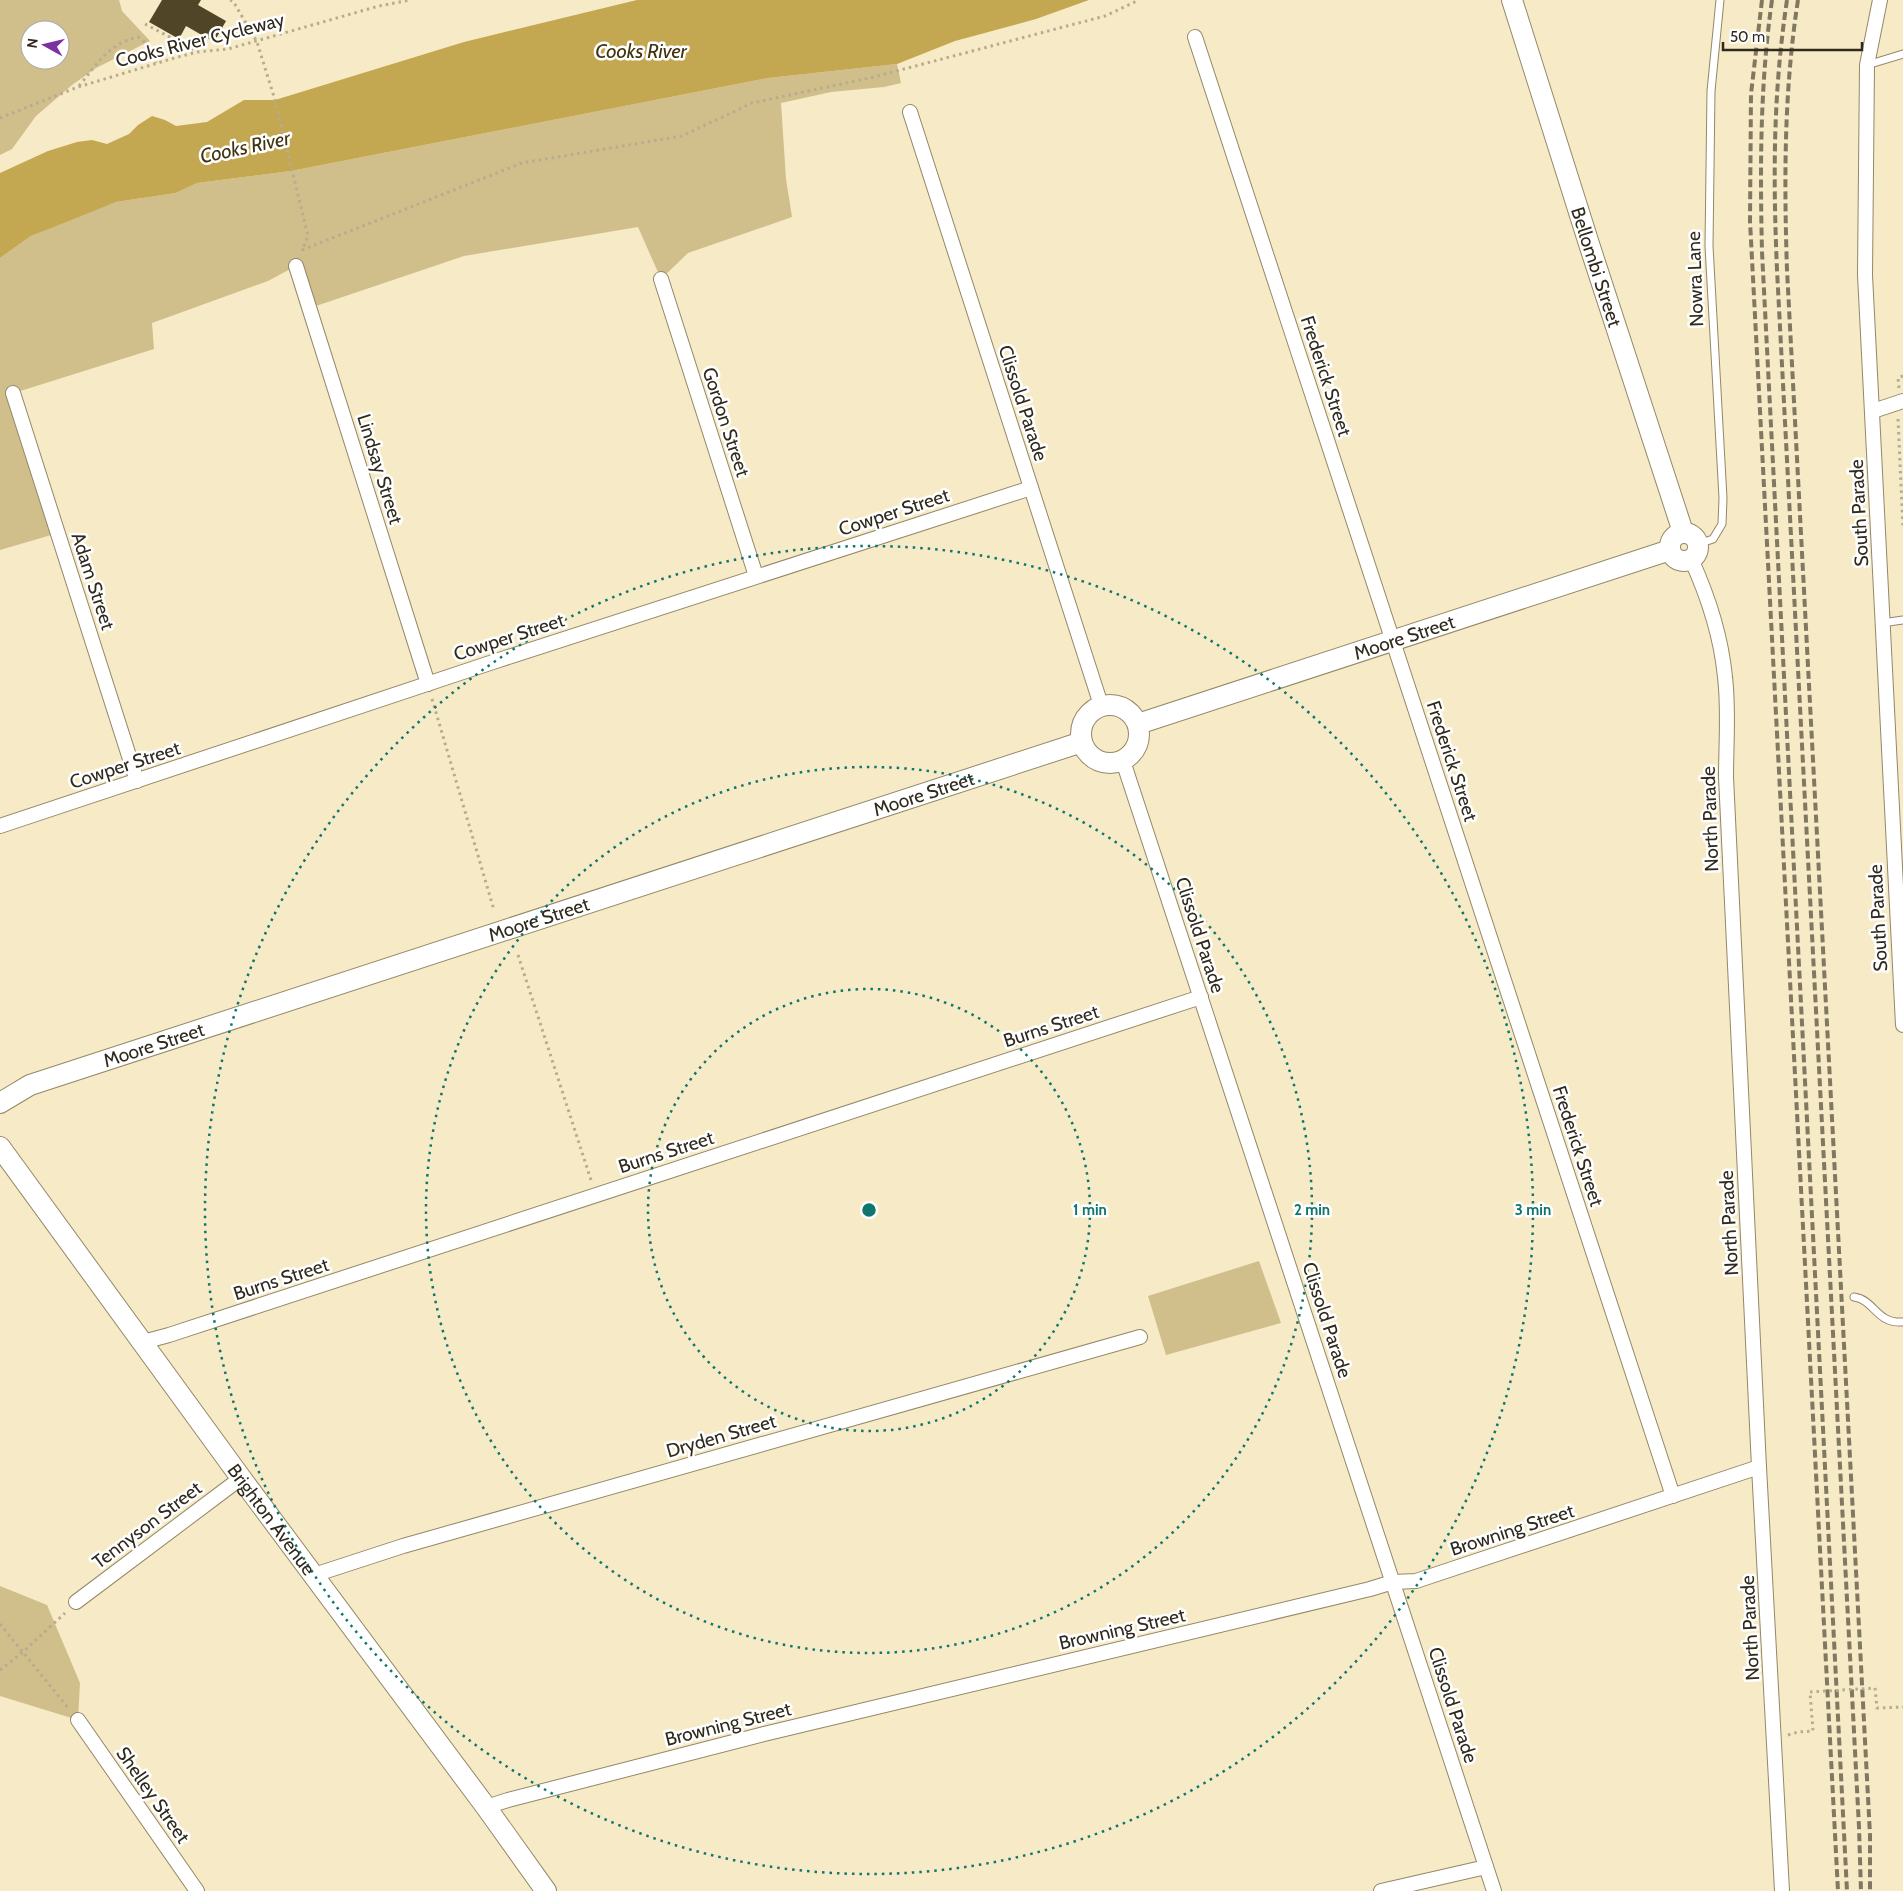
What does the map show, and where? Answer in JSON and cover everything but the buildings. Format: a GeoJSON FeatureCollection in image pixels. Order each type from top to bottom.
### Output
{"type":"FeatureCollection","features":[{"type":"Feature","properties":{"kind":"street","name":"Bellombi Street"},"geometry":{"type":"LineString","coordinates":[[1512,0],[1602,284],[1691,545]]}},
{"type":"Feature","properties":{"kind":"street","name":"South Parade"},"geometry":{"type":"LineString","coordinates":[[1880,0],[1867,66],[1865,275],[1903,1026]]}},
{"type":"Feature","properties":{"kind":"street","name":"Frederick Street"},"geometry":{"type":"LineString","coordinates":[[1196,37],[1672,1496]]}},
{"type":"Feature","properties":{"kind":"street","name":"Clissold Parade"},"geometry":{"type":"LineString","coordinates":[[910,112],[1101,705]]}},
{"type":"Feature","properties":{"kind":"street","name":"Lindsay Street"},"geometry":{"type":"LineString","coordinates":[[296,266],[428,684]]}},
{"type":"Feature","properties":{"kind":"street","name":"Gordon Street"},"geometry":{"type":"LineString","coordinates":[[661,279],[756,576]]}},
{"type":"Feature","properties":{"kind":"street","name":"Adam Street"},"geometry":{"type":"LineString","coordinates":[[13,393],[137,781]]}},
{"type":"Feature","properties":{"kind":"street"},"geometry":{"type":"LineString","coordinates":[[1873,411],[1901,401]]}},
{"type":"Feature","properties":{"kind":"street","name":"Cowper Street"},"geometry":{"type":"LineString","coordinates":[[0,826],[756,576],[1031,488]]}},
{"type":"Feature","properties":{"kind":"street","name":"Moore Street"},"geometry":{"type":"LineString","coordinates":[[1138,724],[1670,550],[1677,560],[1686,561],[1691,545]]}},
{"type":"Feature","properties":{"kind":"street","name":"North Parade"},"geometry":{"type":"LineString","coordinates":[[1691,545],[1720,644],[1726,678],[1726,777],[1759,1467],[1782,1891]]}},
{"type":"Feature","properties":{"kind":"street"},"geometry":{"type":"LineString","coordinates":[[1112,704],[1122,706],[1134,716],[1138,724],[1140,734],[1137,747],[1123,761],[1106,763],[1094,758],[1086,751],[1082,742],[1080,732],[1086,716],[1101,705],[1112,704]]}},
{"type":"Feature","properties":{"kind":"street","name":"Moore Street"},"geometry":{"type":"LineString","coordinates":[[0,1104],[30,1085],[1082,742]]}},
{"type":"Feature","properties":{"kind":"street","name":"Clissold Parade"},"geometry":{"type":"LineString","coordinates":[[1123,761],[1494,1891]]}},
{"type":"Feature","properties":{"kind":"street","name":"Burns Street"},"geometry":{"type":"LineString","coordinates":[[143,1342],[1201,997]]}},
{"type":"Feature","properties":{"kind":"street","name":"Brighton Avenue"},"geometry":{"type":"LineString","coordinates":[[0,1147],[241,1478],[486,1807],[546,1891]]}},
{"type":"Feature","properties":{"kind":"street","name":"Dryden Street"},"geometry":{"type":"LineString","coordinates":[[314,1575],[403,1546],[1140,1337]]}},
{"type":"Feature","properties":{"kind":"street","name":"Browning Street"},"geometry":{"type":"LineString","coordinates":[[486,1807],[764,1734],[1393,1582],[1416,1581],[1759,1467]]}},
{"type":"Feature","properties":{"kind":"street","name":"Tennyson Street"},"geometry":{"type":"LineString","coordinates":[[76,1602],[241,1478]]}},
{"type":"Feature","properties":{"kind":"street","name":"Shelley Street"},"geometry":{"type":"LineString","coordinates":[[78,1720],[198,1891]]}},
{"type":"Feature","properties":{"kind":"street"},"geometry":{"type":"LineString","coordinates":[[1381,1891],[1486,1867]]}},
{"type":"Feature","properties":{"kind":"lane","name":"Nowra Lane"},"geometry":{"type":"LineString","coordinates":[[1691,545],[1713,539],[1722,524],[1723,498],[1708,246],[1711,90],[1720,0]]}},
{"type":"Feature","properties":{"kind":"lane"},"geometry":{"type":"LineString","coordinates":[[1867,66],[1903,54]]}},
{"type":"Feature","properties":{"kind":"lane"},"geometry":{"type":"LineString","coordinates":[[1882,623],[1903,620]]}},
{"type":"Feature","properties":{"kind":"lane"},"geometry":{"type":"LineString","coordinates":[[1854,1296],[1862,1298],[1878,1314],[1892,1323],[1903,1322]]}},
{"type":"Feature","properties":{"kind":"path"},"geometry":{"type":"LineString","coordinates":[[230,0],[233,1],[257,42],[275,100],[308,236],[296,266]]}},
{"type":"Feature","properties":{"kind":"path","name":"Cooks River Cycleway"},"geometry":{"type":"LineString","coordinates":[[0,118],[78,87],[156,63],[197,52],[228,50],[379,6],[410,0]]}},
{"type":"Feature","properties":{"kind":"path"},"geometry":{"type":"LineString","coordinates":[[302,250],[522,164],[682,136],[752,103],[870,78],[1106,16],[1139,0]]}},
{"type":"Feature","properties":{"kind":"path"},"geometry":{"type":"LineString","coordinates":[[146,24],[197,52]]}},
{"type":"Feature","properties":{"kind":"path"},"geometry":{"type":"LineString","coordinates":[[78,87],[106,54],[123,40],[138,37],[151,47],[156,63]]}},
{"type":"Feature","properties":{"kind":"path"},"geometry":{"type":"LineString","coordinates":[[1903,376],[1898,378],[1901,401],[1898,426],[1903,528]]}},
{"type":"Feature","properties":{"kind":"path"},"geometry":{"type":"LineString","coordinates":[[1898,426],[1903,424]]}},
{"type":"Feature","properties":{"kind":"path"},"geometry":{"type":"LineString","coordinates":[[428,684],[494,910]]}},
{"type":"Feature","properties":{"kind":"path"},"geometry":{"type":"LineString","coordinates":[[518,955],[596,1195]]}},
{"type":"Feature","properties":{"kind":"path"},"geometry":{"type":"LineString","coordinates":[[0,1670],[23,1652],[76,1602]]}},
{"type":"Feature","properties":{"kind":"path"},"geometry":{"type":"LineString","coordinates":[[0,1624],[78,1720]]}},
{"type":"Feature","properties":{"kind":"path"},"geometry":{"type":"LineString","coordinates":[[1775,1740],[1798,1732],[1813,1731],[1810,1692],[1875,1688],[1877,1708],[1903,1707]]}},
{"type":"Feature","properties":{"kind":"shaded area"},"geometry":{"type":"Polygon","coordinates":[[[0,0],[119,0],[122,11],[150,41],[96,68],[72,85],[36,116],[12,149],[0,155],[0,0]]]}},
{"type":"Feature","properties":{"kind":"shaded area"},"geometry":{"type":"Polygon","coordinates":[[[897,64],[901,83],[884,87],[831,92],[781,103],[786,179],[792,217],[688,253],[661,279],[638,227],[464,256],[310,308],[296,266],[268,281],[152,323],[154,349],[14,393],[58,533],[0,550],[0,258],[31,236],[116,202],[176,193],[197,183],[291,171],[768,78],[897,64]]]}},
{"type":"Feature","properties":{"kind":"shaded area"},"geometry":{"type":"Polygon","coordinates":[[[1259,1261],[1281,1323],[1166,1355],[1148,1296],[1259,1261]]]}},
{"type":"Feature","properties":{"kind":"shaded area"},"geometry":{"type":"Polygon","coordinates":[[[0,1586],[47,1605],[80,1683],[78,1720],[0,1696],[0,1586]]]}},
{"type":"Feature","properties":{"kind":"water","name":"Cooks River"},"geometry":{"type":"Polygon","coordinates":[[[637,0],[1089,0],[1036,19],[955,41],[897,64],[768,78],[291,171],[197,183],[176,193],[116,202],[31,236],[0,258],[0,173],[48,151],[77,142],[92,140],[107,144],[129,134],[138,125],[152,116],[176,126],[207,122],[244,100],[275,100],[464,42],[637,0]]]}},
{"type":"Feature","properties":{"kind":"railway"},"geometry":{"type":"LineString","coordinates":[[1762,0],[1751,94],[1750,221],[1838,1891]]}},
{"type":"Feature","properties":{"kind":"railway"},"geometry":{"type":"LineString","coordinates":[[1772,0],[1763,94],[1762,252],[1847,1891]]}},
{"type":"Feature","properties":{"kind":"railway"},"geometry":{"type":"LineString","coordinates":[[1787,0],[1782,34],[1775,135],[1777,270],[1861,1891]]}},
{"type":"Feature","properties":{"kind":"railway"},"geometry":{"type":"LineString","coordinates":[[1798,0],[1790,67],[1786,135],[1787,270],[1870,1835],[1870,1891]]}}]}
